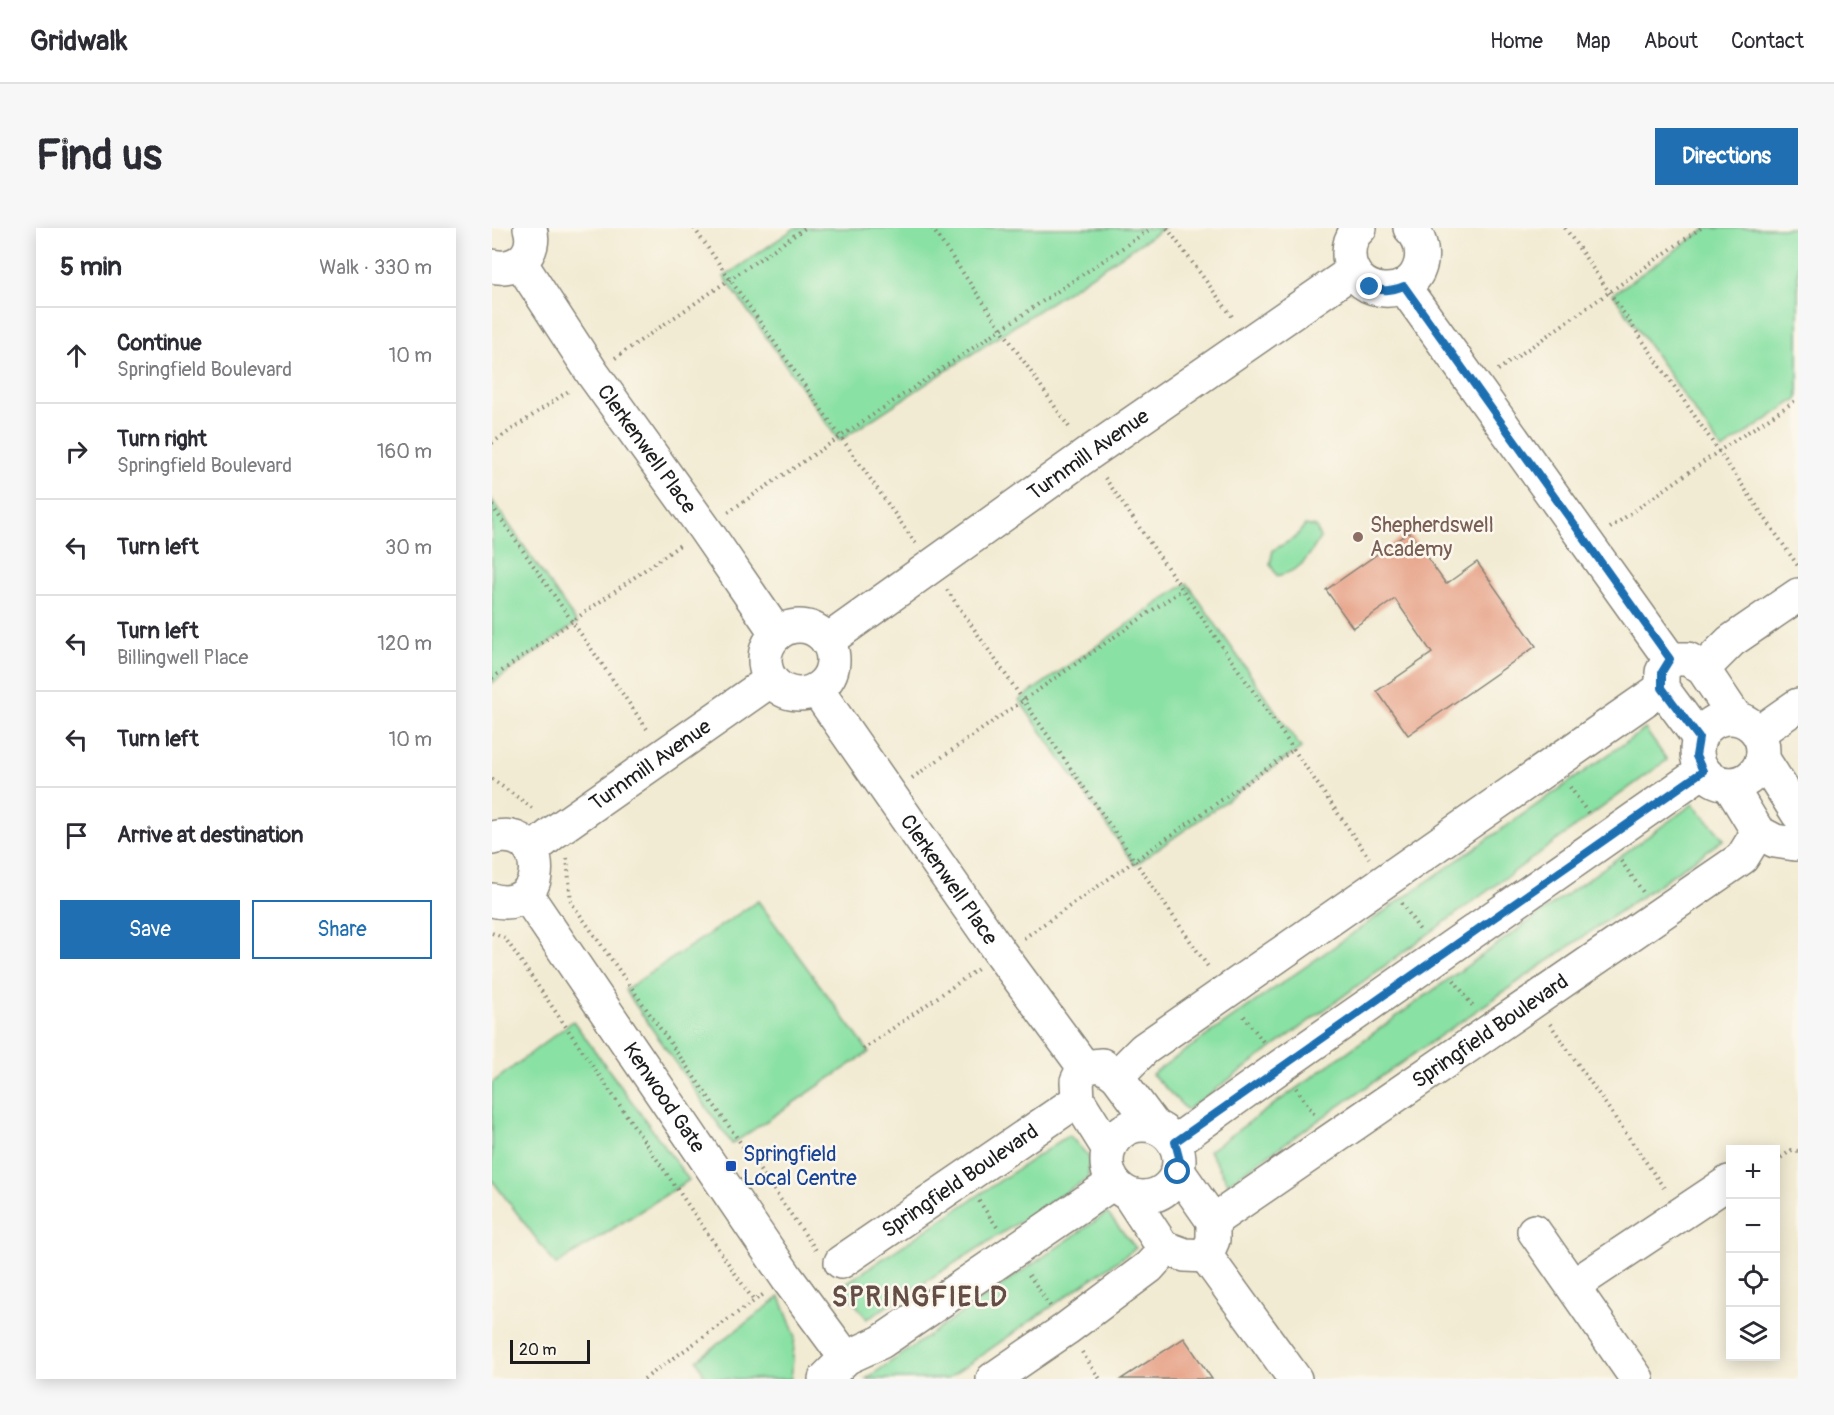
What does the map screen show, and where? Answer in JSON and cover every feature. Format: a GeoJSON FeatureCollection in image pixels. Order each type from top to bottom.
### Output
{"type":"FeatureCollection","features":[{"type":"Feature","properties":{"kind":"street"},"geometry":{"type":"LineString","coordinates":[[506,264],[531,249],[530,228]]}},
{"type":"Feature","properties":{"kind":"street"},"geometry":{"type":"LineString","coordinates":[[1360,228],[1351,241],[1349,251],[1353,272],[1360,281],[1381,291],[1392,291],[1404,286],[1413,279],[1420,267],[1422,255],[1420,242],[1414,229]]}},
{"type":"Feature","properties":{"kind":"street","name":"Clerkenwell Place"},"geometry":{"type":"LineString","coordinates":[[506,264],[593,374],[777,634]]}},
{"type":"Feature","properties":{"kind":"street","name":"Turnmill Avenue"},"geometry":{"type":"LineString","coordinates":[[827,641],[1088,454],[1353,272]]}},
{"type":"Feature","properties":{"kind":"street"},"geometry":{"type":"LineString","coordinates":[[1404,286],[1587,544],[1666,674],[1699,738]]}},
{"type":"Feature","properties":{"kind":"street"},"geometry":{"type":"LineString","coordinates":[[1703,669],[1731,641],[1798,595]]}},
{"type":"Feature","properties":{"kind":"street"},"geometry":{"type":"LineString","coordinates":[[798,626],[819,633],[827,641],[832,651],[831,673],[817,690],[800,695],[792,694],[783,691],[771,680],[764,661],[765,651],[777,634],[787,628],[798,626]]}},
{"type":"Feature","properties":{"kind":"street"},"geometry":{"type":"LineString","coordinates":[[1117,1076],[1144,1049],[1233,1002],[1392,889],[1688,659],[1703,669],[1752,736],[1797,836],[1775,841],[1758,832],[1696,756],[1699,738],[1710,724],[1718,719],[1752,736]]}},
{"type":"Feature","properties":{"kind":"street","name":"Turnmill Avenue"},"geometry":{"type":"LineString","coordinates":[[542,842],[771,680]]}},
{"type":"Feature","properties":{"kind":"street","name":"Clerkenwell Place"},"geometry":{"type":"LineString","coordinates":[[817,690],[1001,954],[1084,1067]]}},
{"type":"Feature","properties":{"kind":"street"},"geometry":{"type":"LineString","coordinates":[[1752,736],[1798,705]]}},
{"type":"Feature","properties":{"kind":"street"},"geometry":{"type":"LineString","coordinates":[[1169,1147],[1716,778],[1747,780],[1759,767],[1752,736]]}},
{"type":"Feature","properties":{"kind":"street","name":"Springfield Boulevard"},"geometry":{"type":"LineString","coordinates":[[1213,1221],[1742,858],[1758,832]]}},
{"type":"Feature","properties":{"kind":"street"},"geometry":{"type":"LineString","coordinates":[[492,838],[500,836],[542,842],[535,859],[535,878],[526,894],[516,900],[505,902],[492,900]]}},
{"type":"Feature","properties":{"kind":"street","name":"Kenwood Gate"},"geometry":{"type":"LineString","coordinates":[[526,894],[787,1278],[836,1368]]}},
{"type":"Feature","properties":{"kind":"street"},"geometry":{"type":"LineString","coordinates":[[1108,1149],[1078,1100],[1077,1081],[1084,1067],[1102,1065],[1117,1076],[1169,1147],[1213,1221],[1213,1240],[1206,1256]]}},
{"type":"Feature","properties":{"kind":"street","name":"Springfield Boulevard"},"geometry":{"type":"LineString","coordinates":[[841,1262],[1078,1100]]}},
{"type":"Feature","properties":{"kind":"street"},"geometry":{"type":"LineString","coordinates":[[1121,1189],[1141,1198],[1164,1191],[1173,1182],[1169,1147],[1143,1124],[1122,1131],[1114,1139],[1108,1149],[1107,1166],[1121,1189],[1163,1247],[1185,1255],[1206,1256]]}},
{"type":"Feature","properties":{"kind":"street"},"geometry":{"type":"LineString","coordinates":[[1573,1286],[1726,1184]]}},
{"type":"Feature","properties":{"kind":"street"},"geometry":{"type":"LineString","coordinates":[[836,1368],[881,1342],[1013,1251],[1121,1189]]}},
{"type":"Feature","properties":{"kind":"street"},"geometry":{"type":"LineString","coordinates":[[1534,1231],[1636,1379]]}},
{"type":"Feature","properties":{"kind":"street"},"geometry":{"type":"LineString","coordinates":[[993,1379],[1066,1329],[1149,1267],[1163,1247]]}},
{"type":"Feature","properties":{"kind":"street"},"geometry":{"type":"LineString","coordinates":[[1206,1256],[1295,1379]]}},
{"type":"Feature","properties":{"kind":"path"},"geometry":{"type":"LineString","coordinates":[[694,228],[1261,1039]]}},
{"type":"Feature","properties":{"kind":"path"},"geometry":{"type":"LineString","coordinates":[[492,443],[805,228]]}},
{"type":"Feature","properties":{"kind":"path"},"geometry":{"type":"LineString","coordinates":[[932,228],[1420,930]]}},
{"type":"Feature","properties":{"kind":"path"},"geometry":{"type":"LineString","coordinates":[[492,678],[704,528],[1152,228]]}},
{"type":"Feature","properties":{"kind":"path"},"geometry":{"type":"LineString","coordinates":[[1167,228],[1251,343]]}},
{"type":"Feature","properties":{"kind":"path"},"geometry":{"type":"LineString","coordinates":[[1565,228],[1798,566]]}},
{"type":"Feature","properties":{"kind":"path"},"geometry":{"type":"LineString","coordinates":[[1475,386],[1701,228]]}},
{"type":"Feature","properties":{"kind":"path"},"geometry":{"type":"LineString","coordinates":[[1587,544],[1719,451],[1798,399]]}},
{"type":"Feature","properties":{"kind":"path"},"geometry":{"type":"LineString","coordinates":[[492,506],[664,754]]}},
{"type":"Feature","properties":{"kind":"path"},"geometry":{"type":"LineString","coordinates":[[890,794],[1183,589]]}},
{"type":"Feature","properties":{"kind":"path"},"geometry":{"type":"LineString","coordinates":[[863,1049],[1293,750]]}},
{"type":"Feature","properties":{"kind":"path"},"geometry":{"type":"LineString","coordinates":[[492,779],[534,808],[542,842],[567,854],[571,902],[819,1255],[644,1379]]}},
{"type":"Feature","properties":{"kind":"path"},"geometry":{"type":"LineString","coordinates":[[492,933],[505,938],[754,1301]]}},
{"type":"Feature","properties":{"kind":"path"},"geometry":{"type":"LineString","coordinates":[[1534,1001],[1682,1214]]}},
{"type":"Feature","properties":{"kind":"path"},"geometry":{"type":"LineString","coordinates":[[1780,1158],[1792,1150],[1798,1151]]}},
{"type":"Feature","properties":{"kind":"path"},"geometry":{"type":"LineString","coordinates":[[964,1178],[1066,1329]]}},
{"type":"Feature","properties":{"kind":"green space"},"geometry":{"type":"Polygon","coordinates":[[[795,228],[1164,228],[839,441],[724,277],[795,228]]]}},
{"type":"Feature","properties":{"kind":"green space"},"geometry":{"type":"Polygon","coordinates":[[[1707,228],[1798,228],[1798,398],[1722,450],[1613,294],[1707,228]]]}},
{"type":"Feature","properties":{"kind":"green space"},"geometry":{"type":"Polygon","coordinates":[[[492,500],[577,623],[492,683],[492,500]]]}},
{"type":"Feature","properties":{"kind":"green space"},"geometry":{"type":"Polygon","coordinates":[[[1305,525],[1316,527],[1320,538],[1303,563],[1277,576],[1270,564],[1273,550],[1295,538],[1305,525]]]}},
{"type":"Feature","properties":{"kind":"green space"},"geometry":{"type":"Polygon","coordinates":[[[1187,583],[1301,748],[1135,865],[1019,700],[1187,583]]]}},
{"type":"Feature","properties":{"kind":"green space"},"geometry":{"type":"Polygon","coordinates":[[[1645,729],[1667,760],[1187,1110],[1152,1074],[1645,729]]]}},
{"type":"Feature","properties":{"kind":"green space"},"geometry":{"type":"Polygon","coordinates":[[[1693,804],[1724,839],[1228,1183],[1209,1151],[1693,804]]]}},
{"type":"Feature","properties":{"kind":"green space"},"geometry":{"type":"Polygon","coordinates":[[[758,901],[869,1052],[732,1144],[625,990],[758,901]]]}},
{"type":"Feature","properties":{"kind":"green space"},"geometry":{"type":"Polygon","coordinates":[[[573,1021],[689,1180],[556,1265],[492,1180],[492,1083],[573,1021]]]}},
{"type":"Feature","properties":{"kind":"green space"},"geometry":{"type":"Polygon","coordinates":[[[1069,1135],[1089,1157],[1088,1178],[867,1319],[842,1286],[1069,1135]]]}},
{"type":"Feature","properties":{"kind":"green space"},"geometry":{"type":"Polygon","coordinates":[[[1107,1213],[1136,1248],[947,1379],[866,1379],[1107,1213]]]}},
{"type":"Feature","properties":{"kind":"green space"},"geometry":{"type":"Polygon","coordinates":[[[780,1297],[795,1335],[791,1379],[706,1379],[697,1360],[780,1297]]]}},
{"type":"Feature","properties":{"kind":"building"},"geometry":{"type":"Polygon","coordinates":[[[1409,532],[1446,584],[1477,562],[1536,646],[1408,735],[1377,691],[1432,653],[1395,599],[1353,628],[1326,590],[1409,532]]]}},
{"type":"Feature","properties":{"kind":"building"},"geometry":{"type":"Polygon","coordinates":[[[1184,1338],[1212,1379],[1121,1379],[1184,1338]]]}},
{"type":"Feature","properties":{"kind":"place","name":"Shepherdswell Academy"},"geometry":{"type":"Point","coordinates":[1358,537]}},
{"type":"Feature","properties":{"kind":"place","name":"Springfield Local Centre"},"geometry":{"type":"Point","coordinates":[731,1166]}},
{"type":"Feature","properties":{"kind":"district","name":"SPRINGFIELD"},"geometry":{"type":"Point","coordinates":[920,1297]}},
{"type":"Feature","properties":{"kind":"route"},"geometry":{"type":"LineString","coordinates":[[1178,1172],[1180,1161],[1175,1142],[1703,771],[1696,756],[1699,738],[1662,688],[1662,672],[1670,659],[1404,286],[1392,291],[1381,291],[1370,287]]}}]}
